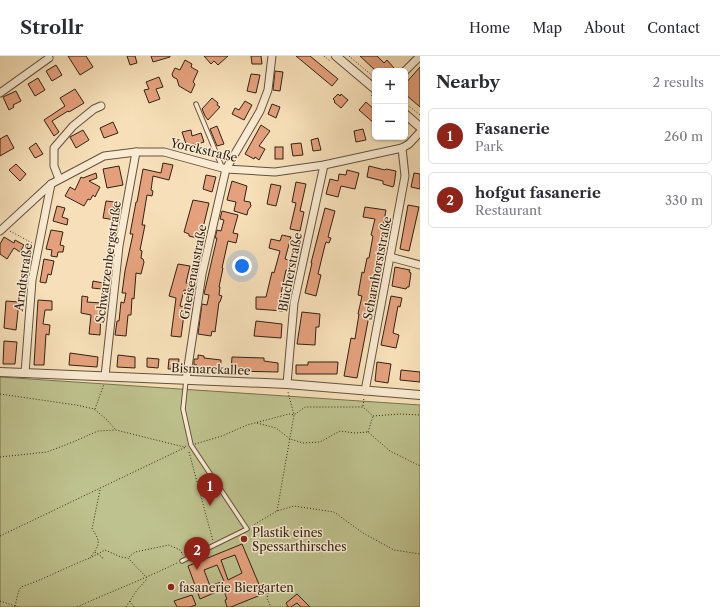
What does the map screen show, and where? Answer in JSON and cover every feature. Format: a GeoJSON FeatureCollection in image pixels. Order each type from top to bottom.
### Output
{"type":"FeatureCollection","features":[{"type":"Feature","properties":{"kind":"street","name":"Gneisenaustraße"},"geometry":{"type":"LineString","coordinates":[[186,380],[202,274],[224,168],[260,111],[268,90],[272,56]]}},
{"type":"Feature","properties":{"kind":"street"},"geometry":{"type":"LineString","coordinates":[[336,56],[372,86]]}},
{"type":"Feature","properties":{"kind":"street"},"geometry":{"type":"LineString","coordinates":[[408,68],[420,56]]}},
{"type":"Feature","properties":{"kind":"street"},"geometry":{"type":"LineString","coordinates":[[0,93],[49,58]]}},
{"type":"Feature","properties":{"kind":"street"},"geometry":{"type":"LineString","coordinates":[[59,179],[54,166],[54,148],[73,126],[94,109],[101,106]]}},
{"type":"Feature","properties":{"kind":"street"},"geometry":{"type":"LineString","coordinates":[[408,117],[420,127]]}},
{"type":"Feature","properties":{"kind":"street","name":"Yorckstraße"},"geometry":{"type":"LineString","coordinates":[[1,229],[51,184],[104,156],[136,152],[164,152],[224,168],[274,172],[324,165],[402,148],[409,144],[420,132]]}},
{"type":"Feature","properties":{"kind":"street","name":"Scharnhorststraße"},"geometry":{"type":"LineString","coordinates":[[365,391],[405,176],[402,148]]}},
{"type":"Feature","properties":{"kind":"street","name":"Schwarzenbergstraße"},"geometry":{"type":"LineString","coordinates":[[105,379],[119,246],[136,152]]}},
{"type":"Feature","properties":{"kind":"street","name":"Blücherstraße"},"geometry":{"type":"LineString","coordinates":[[287,384],[294,303],[324,165]]}},
{"type":"Feature","properties":{"kind":"street","name":"Arndtstraße"},"geometry":{"type":"LineString","coordinates":[[25,373],[32,280],[51,184]]}},
{"type":"Feature","properties":{"kind":"street"},"geometry":{"type":"LineString","coordinates":[[390,257],[420,265]]}},
{"type":"Feature","properties":{"kind":"street","name":"Bismarckallee"},"geometry":{"type":"LineString","coordinates":[[0,372],[105,379],[186,380],[287,384],[420,395]]}},
{"type":"Feature","properties":{"kind":"lane"},"geometry":{"type":"LineString","coordinates":[[196,104],[224,168]]}},
{"type":"Feature","properties":{"kind":"lane"},"geometry":{"type":"LineString","coordinates":[[182,561],[247,529],[190,445],[183,409],[186,380]]}},
{"type":"Feature","properties":{"kind":"path"},"geometry":{"type":"LineString","coordinates":[[349,56],[372,75]]}},
{"type":"Feature","properties":{"kind":"path"},"geometry":{"type":"LineString","coordinates":[[406,104],[420,115]]}},
{"type":"Feature","properties":{"kind":"path"},"geometry":{"type":"LineString","coordinates":[[11,232],[38,245]]}},
{"type":"Feature","properties":{"kind":"path"},"geometry":{"type":"LineString","coordinates":[[94,410],[105,379]]}},
{"type":"Feature","properties":{"kind":"path"},"geometry":{"type":"LineString","coordinates":[[277,511],[294,415],[287,384]]}},
{"type":"Feature","properties":{"kind":"path"},"geometry":{"type":"LineString","coordinates":[[363,407],[365,391]]}},
{"type":"Feature","properties":{"kind":"path"},"geometry":{"type":"LineString","coordinates":[[0,394],[76,405],[94,410],[106,419],[116,430]]}},
{"type":"Feature","properties":{"kind":"path"},"geometry":{"type":"LineString","coordinates":[[0,457],[47,452],[98,431],[116,430],[184,447],[222,436],[247,425],[288,414],[294,415],[305,407],[363,407],[373,416],[400,414],[420,415]]}},
{"type":"Feature","properties":{"kind":"path"},"geometry":{"type":"LineString","coordinates":[[368,432],[373,416]]}},
{"type":"Feature","properties":{"kind":"path"},"geometry":{"type":"LineString","coordinates":[[256,423],[276,428],[290,439],[303,443],[320,442],[340,431],[355,433],[368,432],[390,450],[420,466]]}},
{"type":"Feature","properties":{"kind":"path"},"geometry":{"type":"LineString","coordinates":[[0,536],[190,445]]}},
{"type":"Feature","properties":{"kind":"path"},"geometry":{"type":"LineString","coordinates":[[190,445],[189,454],[213,539]]}},
{"type":"Feature","properties":{"kind":"path"},"geometry":{"type":"LineString","coordinates":[[90,558],[98,545],[99,538],[92,529],[100,489]]}},
{"type":"Feature","properties":{"kind":"path"},"geometry":{"type":"LineString","coordinates":[[252,526],[277,511],[294,506],[334,512],[363,533],[394,550],[420,554]]}},
{"type":"Feature","properties":{"kind":"path"},"geometry":{"type":"LineString","coordinates":[[128,558],[135,552],[169,545],[181,552]]}},
{"type":"Feature","properties":{"kind":"path"},"geometry":{"type":"LineString","coordinates":[[15,606],[18,598],[18,591],[21,588],[52,576],[105,550],[121,557],[128,558],[147,578]]}},
{"type":"Feature","properties":{"kind":"path"},"geometry":{"type":"LineString","coordinates":[[95,551],[103,560]]}},
{"type":"Feature","properties":{"kind":"path"},"geometry":{"type":"LineString","coordinates":[[77,607],[108,592],[147,578],[182,561]]}},
{"type":"Feature","properties":{"kind":"path"},"geometry":{"type":"LineString","coordinates":[[126,607],[147,578]]}},
{"type":"Feature","properties":{"kind":"path"},"geometry":{"type":"LineString","coordinates":[[269,587],[267,599],[271,607]]}},
{"type":"Feature","properties":{"kind":"path"},"geometry":{"type":"LineString","coordinates":[[130,600],[134,607]]}},
{"type":"Feature","properties":{"kind":"path"},"geometry":{"type":"LineString","coordinates":[[0,602],[18,607]]}},
{"type":"Feature","properties":{"kind":"green space"},"geometry":{"type":"Polygon","coordinates":[[[0,377],[420,405],[420,607],[0,607],[0,377]]]}},
{"type":"Feature","properties":{"kind":"building"},"geometry":{"type":"Polygon","coordinates":[[[68,56],[86,56],[93,67],[80,75],[68,56]]]}},
{"type":"Feature","properties":{"kind":"building"},"geometry":{"type":"Polygon","coordinates":[[[127,56],[135,56],[137,63],[130,65],[127,56]]]}},
{"type":"Feature","properties":{"kind":"building"},"geometry":{"type":"Polygon","coordinates":[[[151,56],[170,56],[170,57],[153,62],[151,56]]]}},
{"type":"Feature","properties":{"kind":"building"},"geometry":{"type":"Polygon","coordinates":[[[204,56],[228,56],[218,65],[214,61],[211,64],[204,56]]]}},
{"type":"Feature","properties":{"kind":"building"},"geometry":{"type":"Polygon","coordinates":[[[251,56],[261,56],[262,64],[252,64],[251,56]]]}},
{"type":"Feature","properties":{"kind":"building"},"geometry":{"type":"Polygon","coordinates":[[[296,56],[310,56],[338,79],[332,86],[296,56]]]}},
{"type":"Feature","properties":{"kind":"building"},"geometry":{"type":"Polygon","coordinates":[[[360,56],[377,56],[384,63],[387,60],[394,68],[373,68],[360,56]]]}},
{"type":"Feature","properties":{"kind":"building"},"geometry":{"type":"Polygon","coordinates":[[[185,60],[192,64],[191,67],[198,71],[193,82],[195,84],[191,93],[179,86],[177,79],[173,77],[172,74],[175,68],[180,70],[185,60]]]}},
{"type":"Feature","properties":{"kind":"building"},"geometry":{"type":"Polygon","coordinates":[[[56,65],[62,75],[52,81],[46,71],[56,65]]]}},
{"type":"Feature","properties":{"kind":"building"},"geometry":{"type":"Polygon","coordinates":[[[420,67],[420,107],[408,97],[408,81],[420,67]]]}},
{"type":"Feature","properties":{"kind":"building"},"geometry":{"type":"Polygon","coordinates":[[[275,71],[283,72],[280,91],[273,90],[275,71]]]}},
{"type":"Feature","properties":{"kind":"building"},"geometry":{"type":"Polygon","coordinates":[[[251,74],[260,75],[256,93],[247,91],[251,74]]]}},
{"type":"Feature","properties":{"kind":"building"},"geometry":{"type":"Polygon","coordinates":[[[159,77],[163,87],[156,89],[160,99],[149,103],[144,90],[149,89],[146,82],[159,77]]]}},
{"type":"Feature","properties":{"kind":"building"},"geometry":{"type":"Polygon","coordinates":[[[38,78],[45,90],[35,96],[28,84],[38,78]]]}},
{"type":"Feature","properties":{"kind":"building"},"geometry":{"type":"Polygon","coordinates":[[[75,89],[84,103],[52,121],[59,132],[54,136],[44,120],[65,106],[60,98],[75,89]]]}},
{"type":"Feature","properties":{"kind":"building"},"geometry":{"type":"Polygon","coordinates":[[[16,91],[21,101],[13,105],[14,107],[9,110],[3,97],[16,91]]]}},
{"type":"Feature","properties":{"kind":"building"},"geometry":{"type":"Polygon","coordinates":[[[338,94],[340,96],[341,94],[348,100],[341,108],[334,102],[335,101],[333,99],[338,94]]]}},
{"type":"Feature","properties":{"kind":"building"},"geometry":{"type":"Polygon","coordinates":[[[212,98],[220,107],[208,120],[202,109],[212,98]]]}},
{"type":"Feature","properties":{"kind":"building"},"geometry":{"type":"Polygon","coordinates":[[[245,101],[252,105],[244,120],[232,114],[235,108],[239,110],[245,101]]]}},
{"type":"Feature","properties":{"kind":"building"},"geometry":{"type":"Polygon","coordinates":[[[366,102],[372,107],[372,121],[359,110],[366,102]]]}},
{"type":"Feature","properties":{"kind":"building"},"geometry":{"type":"Polygon","coordinates":[[[272,104],[280,107],[276,118],[268,114],[272,104]]]}},
{"type":"Feature","properties":{"kind":"building"},"geometry":{"type":"Polygon","coordinates":[[[113,122],[118,133],[104,138],[100,128],[113,122]]]}},
{"type":"Feature","properties":{"kind":"building"},"geometry":{"type":"Polygon","coordinates":[[[261,125],[270,131],[259,146],[265,149],[259,160],[245,154],[261,125]]]}},
{"type":"Feature","properties":{"kind":"building"},"geometry":{"type":"Polygon","coordinates":[[[217,126],[224,144],[217,146],[210,129],[217,126]]]}},
{"type":"Feature","properties":{"kind":"building"},"geometry":{"type":"Polygon","coordinates":[[[363,129],[366,140],[356,142],[354,131],[363,129]]]}},
{"type":"Feature","properties":{"kind":"building"},"geometry":{"type":"Polygon","coordinates":[[[83,130],[89,140],[76,148],[70,137],[83,130]]]}},
{"type":"Feature","properties":{"kind":"building"},"geometry":{"type":"Polygon","coordinates":[[[191,130],[192,136],[201,133],[204,142],[195,145],[193,144],[190,147],[186,144],[182,132],[191,130]]]}},
{"type":"Feature","properties":{"kind":"building"},"geometry":{"type":"Polygon","coordinates":[[[7,135],[14,148],[0,156],[0,139],[7,135]]]}},
{"type":"Feature","properties":{"kind":"building"},"geometry":{"type":"Polygon","coordinates":[[[318,138],[321,150],[313,151],[311,140],[318,138]]]}},
{"type":"Feature","properties":{"kind":"building"},"geometry":{"type":"Polygon","coordinates":[[[36,143],[43,154],[35,158],[29,148],[36,143]]]}},
{"type":"Feature","properties":{"kind":"building"},"geometry":{"type":"Polygon","coordinates":[[[301,143],[303,155],[293,156],[291,144],[301,143]]]}},
{"type":"Feature","properties":{"kind":"building"},"geometry":{"type":"Polygon","coordinates":[[[275,147],[283,147],[283,159],[275,159],[275,147]]]}},
{"type":"Feature","properties":{"kind":"building"},"geometry":{"type":"Polygon","coordinates":[[[163,163],[173,165],[169,180],[153,176],[151,190],[153,191],[152,196],[147,195],[142,225],[145,225],[140,250],[142,251],[141,258],[144,262],[141,274],[136,273],[134,299],[132,298],[131,315],[128,315],[126,336],[115,335],[117,321],[119,321],[121,302],[124,303],[126,293],[122,293],[133,234],[130,234],[143,169],[161,173],[163,163]]]}},
{"type":"Feature","properties":{"kind":"building"},"geometry":{"type":"Polygon","coordinates":[[[16,164],[26,174],[20,181],[9,170],[16,164]]]}},
{"type":"Feature","properties":{"kind":"building"},"geometry":{"type":"Polygon","coordinates":[[[119,166],[123,185],[107,188],[103,169],[119,166]]]}},
{"type":"Feature","properties":{"kind":"building"},"geometry":{"type":"Polygon","coordinates":[[[369,166],[396,171],[393,187],[383,184],[383,181],[367,177],[369,166]]]}},
{"type":"Feature","properties":{"kind":"building"},"geometry":{"type":"Polygon","coordinates":[[[347,170],[359,173],[355,189],[341,186],[338,197],[326,194],[330,179],[338,181],[339,174],[346,175],[347,170]]]}},
{"type":"Feature","properties":{"kind":"building"},"geometry":{"type":"Polygon","coordinates":[[[96,173],[97,178],[89,181],[100,187],[95,197],[93,195],[90,200],[88,199],[84,206],[65,196],[70,187],[75,190],[81,177],[83,178],[96,173]]]}},
{"type":"Feature","properties":{"kind":"building"},"geometry":{"type":"Polygon","coordinates":[[[414,173],[420,174],[420,189],[411,187],[414,173]]]}},
{"type":"Feature","properties":{"kind":"building"},"geometry":{"type":"Polygon","coordinates":[[[206,175],[216,177],[212,192],[203,189],[206,175]]]}},
{"type":"Feature","properties":{"kind":"building"},"geometry":{"type":"Polygon","coordinates":[[[232,181],[247,186],[244,201],[250,202],[251,206],[247,215],[234,211],[236,202],[227,200],[232,181]]]}},
{"type":"Feature","properties":{"kind":"building"},"geometry":{"type":"Polygon","coordinates":[[[296,182],[306,184],[300,211],[304,212],[300,231],[290,229],[296,203],[292,202],[296,182]]]}},
{"type":"Feature","properties":{"kind":"building"},"geometry":{"type":"Polygon","coordinates":[[[271,184],[281,186],[276,206],[267,204],[271,184]]]}},
{"type":"Feature","properties":{"kind":"building"},"geometry":{"type":"Polygon","coordinates":[[[193,200],[209,203],[201,236],[197,236],[197,238],[189,236],[189,234],[184,232],[193,200]]]}},
{"type":"Feature","properties":{"kind":"building"},"geometry":{"type":"Polygon","coordinates":[[[106,201],[115,202],[114,208],[117,209],[115,220],[103,218],[106,201]]]}},
{"type":"Feature","properties":{"kind":"building"},"geometry":{"type":"Polygon","coordinates":[[[408,205],[419,207],[409,251],[400,249],[408,205]]]}},
{"type":"Feature","properties":{"kind":"building"},"geometry":{"type":"Polygon","coordinates":[[[57,206],[65,208],[62,217],[68,219],[67,225],[53,221],[57,206]]]}},
{"type":"Feature","properties":{"kind":"building"},"geometry":{"type":"Polygon","coordinates":[[[365,207],[386,210],[383,227],[386,228],[357,378],[344,376],[351,338],[355,339],[362,296],[358,295],[362,272],[364,273],[367,258],[369,258],[373,236],[371,235],[375,219],[363,217],[365,207]]]}},
{"type":"Feature","properties":{"kind":"building"},"geometry":{"type":"Polygon","coordinates":[[[325,208],[335,211],[328,237],[331,238],[329,243],[326,242],[318,274],[321,275],[316,296],[305,293],[325,208]]]}},
{"type":"Feature","properties":{"kind":"building"},"geometry":{"type":"Polygon","coordinates":[[[222,211],[238,215],[233,233],[238,234],[236,243],[228,241],[219,287],[219,295],[222,296],[219,302],[215,332],[212,331],[211,336],[198,334],[202,304],[207,305],[209,295],[204,294],[217,238],[215,238],[217,230],[221,231],[224,220],[220,219],[222,211]]]}},
{"type":"Feature","properties":{"kind":"building"},"geometry":{"type":"Polygon","coordinates":[[[51,230],[63,232],[60,245],[64,246],[63,252],[58,252],[57,257],[51,256],[52,250],[46,249],[51,230]]]}},
{"type":"Feature","properties":{"kind":"building"},"geometry":{"type":"Polygon","coordinates":[[[282,235],[291,237],[285,259],[292,261],[290,271],[286,270],[280,298],[284,299],[283,311],[256,309],[256,297],[266,297],[272,272],[274,273],[280,251],[269,248],[271,239],[280,241],[282,235]]]}},
{"type":"Feature","properties":{"kind":"building"},"geometry":{"type":"Polygon","coordinates":[[[4,237],[14,243],[15,240],[24,245],[20,252],[14,248],[7,259],[0,254],[0,244],[4,237]]]}},
{"type":"Feature","properties":{"kind":"building"},"geometry":{"type":"Polygon","coordinates":[[[44,259],[54,261],[51,275],[48,274],[46,283],[40,282],[44,259]]]}},
{"type":"Feature","properties":{"kind":"building"},"geometry":{"type":"Polygon","coordinates":[[[178,264],[190,266],[186,283],[192,285],[190,291],[184,290],[180,306],[185,307],[181,337],[171,336],[176,298],[169,296],[178,264]]]}},
{"type":"Feature","properties":{"kind":"building"},"geometry":{"type":"Polygon","coordinates":[[[395,267],[410,270],[409,287],[406,289],[392,286],[395,267]]]}},
{"type":"Feature","properties":{"kind":"building"},"geometry":{"type":"Polygon","coordinates":[[[93,281],[103,283],[102,289],[92,288],[93,281]]]}},
{"type":"Feature","properties":{"kind":"building"},"geometry":{"type":"Polygon","coordinates":[[[82,296],[88,297],[87,302],[101,303],[100,335],[89,334],[91,315],[81,313],[82,296]]]}},
{"type":"Feature","properties":{"kind":"building"},"geometry":{"type":"Polygon","coordinates":[[[391,296],[402,298],[400,307],[398,306],[393,333],[399,335],[396,348],[381,345],[391,296]]]}},
{"type":"Feature","properties":{"kind":"building"},"geometry":{"type":"Polygon","coordinates":[[[38,300],[52,301],[52,310],[45,310],[43,324],[50,325],[49,335],[46,334],[44,365],[34,365],[38,300]]]}},
{"type":"Feature","properties":{"kind":"building"},"geometry":{"type":"Polygon","coordinates":[[[6,301],[19,302],[16,330],[4,328],[6,301]]]}},
{"type":"Feature","properties":{"kind":"building"},"geometry":{"type":"Polygon","coordinates":[[[302,312],[320,314],[319,327],[316,327],[315,345],[297,344],[302,312]]]}},
{"type":"Feature","properties":{"kind":"building"},"geometry":{"type":"Polygon","coordinates":[[[256,321],[282,324],[281,338],[254,336],[256,321]]]}},
{"type":"Feature","properties":{"kind":"building"},"geometry":{"type":"Polygon","coordinates":[[[4,341],[17,342],[15,364],[3,364],[4,341]]]}},
{"type":"Feature","properties":{"kind":"building"},"geometry":{"type":"Polygon","coordinates":[[[70,353],[98,357],[97,367],[69,365],[70,353]]]}},
{"type":"Feature","properties":{"kind":"building"},"geometry":{"type":"Polygon","coordinates":[[[118,355],[135,357],[135,368],[117,367],[118,355]]]}},
{"type":"Feature","properties":{"kind":"building"},"geometry":{"type":"Polygon","coordinates":[[[198,355],[204,356],[204,358],[221,360],[220,371],[197,370],[197,365],[194,365],[194,359],[198,359],[198,355]]]}},
{"type":"Feature","properties":{"kind":"building"},"geometry":{"type":"Polygon","coordinates":[[[232,357],[264,358],[264,361],[278,363],[278,372],[231,371],[232,357]]]}},
{"type":"Feature","properties":{"kind":"building"},"geometry":{"type":"Polygon","coordinates":[[[147,358],[159,359],[158,368],[147,367],[147,358]]]}},
{"type":"Feature","properties":{"kind":"building"},"geometry":{"type":"Polygon","coordinates":[[[169,359],[179,359],[178,369],[168,369],[169,359]]]}},
{"type":"Feature","properties":{"kind":"building"},"geometry":{"type":"Polygon","coordinates":[[[308,362],[338,362],[337,374],[296,374],[296,365],[308,365],[308,362]]]}},
{"type":"Feature","properties":{"kind":"building"},"geometry":{"type":"Polygon","coordinates":[[[377,362],[391,364],[388,383],[375,381],[377,362]]]}},
{"type":"Feature","properties":{"kind":"building"},"geometry":{"type":"Polygon","coordinates":[[[401,370],[420,372],[420,382],[400,380],[401,370]]]}},
{"type":"Feature","properties":{"kind":"building"},"geometry":{"type":"Polygon","coordinates":[[[242,544],[263,594],[231,607],[227,607],[225,600],[227,599],[223,589],[200,599],[188,566],[242,544]],[[235,555],[221,560],[228,580],[242,573],[235,555]],[[217,565],[204,570],[210,586],[224,581],[217,565]]]}},
{"type":"Feature","properties":{"kind":"building"},"geometry":{"type":"Polygon","coordinates":[[[297,594],[310,607],[301,607],[297,603],[291,607],[288,607],[286,603],[297,594]]]}},
{"type":"Feature","properties":{"kind":"building"},"geometry":{"type":"Polygon","coordinates":[[[192,595],[196,605],[190,607],[177,607],[174,601],[192,595]]]}},
{"type":"Feature","properties":{"kind":"place","name":"Fasanerie"},"geometry":{"type":"Point","coordinates":[210,506]}},
{"type":"Feature","properties":{"kind":"place","name":"Plastik eines Spessarthirsches"},"geometry":{"type":"Point","coordinates":[244,539]}},
{"type":"Feature","properties":{"kind":"place","name":"hofgut fasanerie"},"geometry":{"type":"Point","coordinates":[197,570]}},
{"type":"Feature","properties":{"kind":"place","name":"fasanerie Biergarten"},"geometry":{"type":"Point","coordinates":[171,587]}}]}
